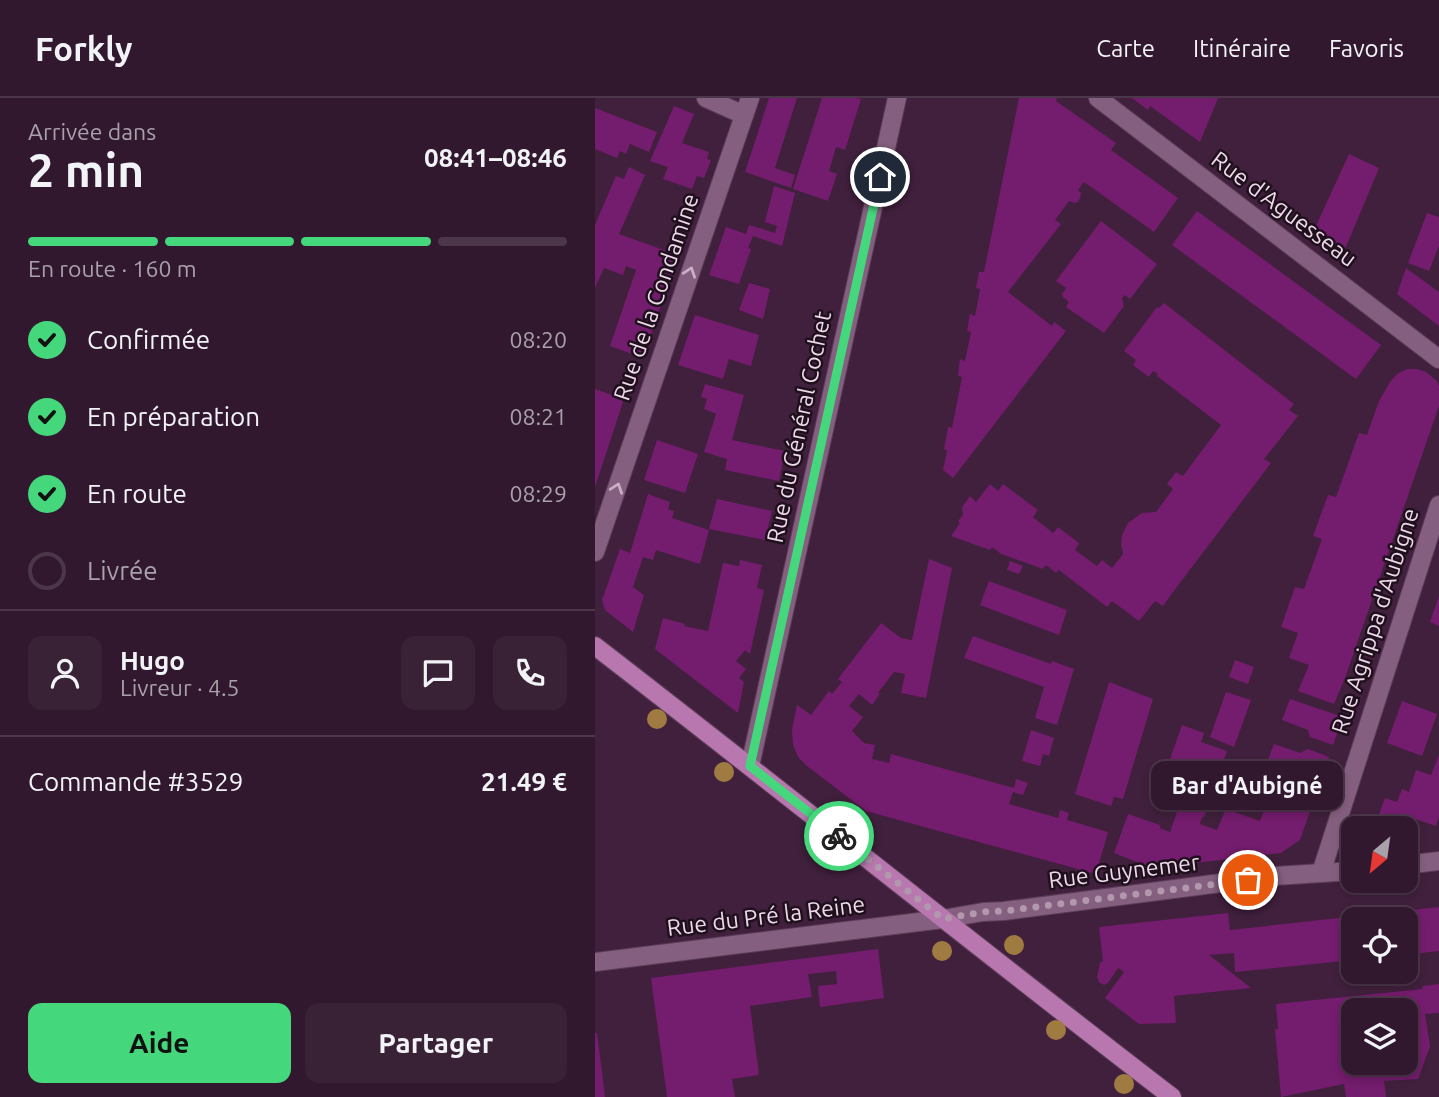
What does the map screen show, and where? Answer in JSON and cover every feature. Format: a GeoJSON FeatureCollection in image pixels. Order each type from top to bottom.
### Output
{"type":"FeatureCollection","features":[{"type":"Feature","properties":{"kind":"main road"},"geometry":{"type":"LineString","coordinates":[[595,646],[1172,1097]]}},
{"type":"Feature","properties":{"kind":"street"},"geometry":{"type":"LineString","coordinates":[[706,98],[747,106]]}},
{"type":"Feature","properties":{"kind":"street","name":"Rue du Général Cochet"},"geometry":{"type":"LineString","coordinates":[[750,766],[897,98]]}},
{"type":"Feature","properties":{"kind":"street","name":"Rue d'Aguesseau"},"geometry":{"type":"LineString","coordinates":[[1098,98],[1439,359]]}},
{"type":"Feature","properties":{"kind":"street","name":"Rue de la Condamine"},"geometry":{"type":"LineString","coordinates":[[595,552],[747,106]]}},
{"type":"Feature","properties":{"kind":"street","name":"Rue Agrippa d'Aubigne"},"geometry":{"type":"LineString","coordinates":[[1321,873],[1439,505]]}},
{"type":"Feature","properties":{"kind":"street"},"geometry":{"type":"LineString","coordinates":[[1418,863],[1439,861]]}},
{"type":"Feature","properties":{"kind":"street","name":"Rue Guynemer"},"geometry":{"type":"LineString","coordinates":[[943,919],[1275,876],[1341,872]]}},
{"type":"Feature","properties":{"kind":"street","name":"Rue du Pré la Reine"},"geometry":{"type":"LineString","coordinates":[[595,962],[943,919]]}},
{"type":"Feature","properties":{"kind":"building"},"geometry":{"type":"Polygon","coordinates":[[[769,98],[797,98],[775,168],[795,175],[791,188],[745,172],[769,98]]]}},
{"type":"Feature","properties":{"kind":"building"},"geometry":{"type":"Polygon","coordinates":[[[822,98],[861,99],[845,150],[836,147],[829,171],[837,174],[828,201],[793,189],[822,98]]]}},
{"type":"Feature","properties":{"kind":"building"},"geometry":{"type":"Polygon","coordinates":[[[1019,98],[1057,98],[1056,101],[1116,143],[1111,150],[1178,198],[1154,232],[1084,182],[1078,190],[1081,193],[1078,202],[1069,201],[1055,220],[1061,224],[1008,292],[1052,326],[1054,322],[1066,331],[953,478],[943,470],[947,451],[944,449],[948,427],[952,428],[962,377],[958,376],[960,359],[965,361],[971,332],[967,331],[970,314],[975,316],[980,289],[976,288],[979,272],[984,272],[1019,98]]]}},
{"type":"Feature","properties":{"kind":"building"},"geometry":{"type":"Polygon","coordinates":[[[1132,98],[1218,98],[1200,142],[1150,106],[1148,110],[1132,98]]]}},
{"type":"Feature","properties":{"kind":"building"},"geometry":{"type":"Polygon","coordinates":[[[674,106],[694,114],[682,143],[709,152],[707,159],[711,160],[704,178],[697,176],[692,189],[663,179],[668,167],[650,161],[674,106]]]}},
{"type":"Feature","properties":{"kind":"building"},"geometry":{"type":"Polygon","coordinates":[[[595,108],[657,132],[649,152],[630,144],[626,154],[620,151],[617,158],[595,149],[595,108]]]}},
{"type":"Feature","properties":{"kind":"building"},"geometry":{"type":"Polygon","coordinates":[[[1349,154],[1379,168],[1343,254],[1315,228],[1349,154]]]}},
{"type":"Feature","properties":{"kind":"building"},"geometry":{"type":"Polygon","coordinates":[[[629,167],[645,175],[619,234],[678,255],[643,358],[610,346],[636,270],[626,266],[623,275],[604,268],[595,288],[595,225],[616,176],[624,179],[629,167]]]}},
{"type":"Feature","properties":{"kind":"building"},"geometry":{"type":"Polygon","coordinates":[[[774,186],[795,193],[782,246],[753,236],[739,284],[709,275],[726,227],[746,234],[749,225],[775,233],[777,226],[765,222],[774,186]]]}},
{"type":"Feature","properties":{"kind":"building"},"geometry":{"type":"Polygon","coordinates":[[[1197,211],[1381,345],[1356,379],[1172,245],[1197,211]]]}},
{"type":"Feature","properties":{"kind":"building"},"geometry":{"type":"Polygon","coordinates":[[[1427,213],[1439,217],[1439,246],[1429,271],[1408,263],[1427,213]]]}},
{"type":"Feature","properties":{"kind":"building"},"geometry":{"type":"Polygon","coordinates":[[[1101,221],[1157,264],[1130,299],[1125,295],[1122,298],[1124,306],[1104,333],[1066,307],[1069,302],[1062,294],[1066,288],[1056,281],[1101,221]]]}},
{"type":"Feature","properties":{"kind":"building"},"geometry":{"type":"Polygon","coordinates":[[[1406,268],[1439,292],[1439,326],[1397,294],[1406,268]]]}},
{"type":"Feature","properties":{"kind":"building"},"geometry":{"type":"Polygon","coordinates":[[[749,283],[770,289],[763,319],[739,310],[749,283]]]}},
{"type":"Feature","properties":{"kind":"building"},"geometry":{"type":"Polygon","coordinates":[[[1164,303],[1294,404],[1289,410],[1298,416],[1264,459],[1271,463],[1163,606],[1155,601],[1139,621],[1112,601],[1107,607],[1059,570],[1056,573],[1046,565],[1043,569],[1001,554],[992,547],[990,550],[951,536],[960,523],[958,521],[963,515],[962,507],[970,496],[976,502],[990,484],[998,491],[1003,484],[1038,510],[1033,517],[1053,533],[1058,527],[1079,543],[1075,550],[1097,566],[1102,560],[1112,568],[1123,554],[1122,535],[1128,523],[1142,513],[1156,512],[1173,489],[1167,484],[1176,472],[1183,476],[1221,425],[1157,376],[1158,374],[1153,371],[1149,377],[1133,365],[1136,360],[1124,351],[1157,307],[1164,303]]]}},
{"type":"Feature","properties":{"kind":"building"},"geometry":{"type":"Polygon","coordinates":[[[695,315],[759,335],[751,366],[729,359],[723,379],[678,365],[695,315]]]}},
{"type":"Feature","properties":{"kind":"building"},"geometry":{"type":"Polygon","coordinates":[[[1407,369],[1426,372],[1437,381],[1439,406],[1334,704],[1298,691],[1309,665],[1289,658],[1298,633],[1281,627],[1295,587],[1304,589],[1322,539],[1313,536],[1328,495],[1336,497],[1359,433],[1367,435],[1379,401],[1390,382],[1397,374],[1407,369]]]}},
{"type":"Feature","properties":{"kind":"building"},"geometry":{"type":"Polygon","coordinates":[[[705,384],[744,395],[732,440],[785,451],[779,481],[725,470],[727,459],[704,452],[716,414],[704,409],[707,399],[701,397],[705,384]]]}},
{"type":"Feature","properties":{"kind":"building"},"geometry":{"type":"Polygon","coordinates":[[[595,389],[624,399],[595,487],[595,389]]]}},
{"type":"Feature","properties":{"kind":"building"},"geometry":{"type":"Polygon","coordinates":[[[657,440],[698,454],[685,493],[644,480],[657,440]]]}},
{"type":"Feature","properties":{"kind":"building"},"geometry":{"type":"Polygon","coordinates":[[[648,494],[670,502],[668,509],[674,511],[672,518],[709,530],[700,564],[656,550],[653,560],[643,557],[633,587],[644,595],[633,632],[605,610],[602,600],[620,549],[630,553],[648,494]]]}},
{"type":"Feature","properties":{"kind":"building"},"geometry":{"type":"Polygon","coordinates":[[[717,499],[772,511],[765,540],[709,529],[717,499]]]}},
{"type":"Feature","properties":{"kind":"building"},"geometry":{"type":"Polygon","coordinates":[[[929,559],[952,568],[926,698],[901,693],[905,674],[894,672],[872,705],[859,694],[849,706],[863,717],[852,731],[864,743],[875,745],[872,759],[889,763],[891,754],[1014,788],[1016,779],[1028,783],[1023,795],[1013,792],[1009,804],[1058,818],[1060,810],[1069,813],[1067,820],[1108,832],[1096,874],[866,811],[798,757],[793,745],[792,729],[797,705],[811,715],[829,691],[832,694],[842,682],[838,679],[881,623],[901,638],[912,640],[929,559]]]}},
{"type":"Feature","properties":{"kind":"building"},"geometry":{"type":"Polygon","coordinates":[[[740,560],[762,565],[757,588],[764,590],[750,654],[745,650],[736,661],[746,669],[739,678],[744,682],[738,713],[655,649],[663,618],[708,631],[723,563],[739,566],[740,560]]]}},
{"type":"Feature","properties":{"kind":"building"},"geometry":{"type":"Polygon","coordinates":[[[1010,561],[1023,566],[1019,574],[1007,570],[1010,561]]]}},
{"type":"Feature","properties":{"kind":"building"},"geometry":{"type":"Polygon","coordinates":[[[989,581],[1067,610],[1059,635],[980,605],[989,581]]]}},
{"type":"Feature","properties":{"kind":"building"},"geometry":{"type":"Polygon","coordinates":[[[1439,596],[1439,626],[1430,622],[1439,596]]]}},
{"type":"Feature","properties":{"kind":"building"},"geometry":{"type":"Polygon","coordinates":[[[973,636],[1051,664],[1052,661],[1074,669],[1057,725],[1035,718],[1044,687],[964,658],[973,636]]]}},
{"type":"Feature","properties":{"kind":"building"},"geometry":{"type":"Polygon","coordinates":[[[1235,660],[1254,667],[1248,684],[1229,677],[1235,660]]]}},
{"type":"Feature","properties":{"kind":"building"},"geometry":{"type":"Polygon","coordinates":[[[1109,682],[1153,699],[1123,799],[1114,797],[1111,806],[1075,794],[1109,682]]]}},
{"type":"Feature","properties":{"kind":"building"},"geometry":{"type":"Polygon","coordinates":[[[1226,692],[1251,700],[1234,747],[1210,737],[1226,692]]]}},
{"type":"Feature","properties":{"kind":"building"},"geometry":{"type":"Polygon","coordinates":[[[1290,699],[1343,717],[1333,745],[1310,737],[1308,730],[1282,720],[1290,699]]]}},
{"type":"Feature","properties":{"kind":"building"},"geometry":{"type":"Polygon","coordinates":[[[1402,701],[1437,714],[1422,756],[1387,743],[1402,701]]]}},
{"type":"Feature","properties":{"kind":"building"},"geometry":{"type":"Polygon","coordinates":[[[1182,725],[1204,733],[1201,742],[1227,751],[1200,824],[1217,830],[1226,809],[1260,821],[1273,787],[1285,792],[1292,773],[1276,768],[1271,781],[1261,778],[1274,744],[1300,753],[1308,749],[1329,757],[1300,840],[1281,853],[1152,868],[1114,853],[1128,814],[1160,825],[1160,828],[1170,832],[1178,809],[1155,802],[1182,725]]]}},
{"type":"Feature","properties":{"kind":"building"},"geometry":{"type":"Polygon","coordinates":[[[1031,730],[1054,738],[1049,756],[1043,754],[1040,766],[1022,761],[1031,730]]]}},
{"type":"Feature","properties":{"kind":"building"},"geometry":{"type":"Polygon","coordinates":[[[1439,755],[1439,817],[1436,826],[1418,820],[1418,816],[1378,816],[1385,798],[1397,802],[1402,789],[1409,792],[1416,770],[1431,775],[1439,755]]]}},
{"type":"Feature","properties":{"kind":"building"},"geometry":{"type":"Polygon","coordinates":[[[1439,907],[1439,951],[1418,953],[1418,909],[1439,907]]]}},
{"type":"Feature","properties":{"kind":"building"},"geometry":{"type":"Polygon","coordinates":[[[1228,913],[1230,930],[1341,918],[1341,961],[1235,972],[1234,953],[1209,955],[1251,988],[1174,996],[1176,1023],[1139,1024],[1105,998],[1124,972],[1118,968],[1108,983],[1104,985],[1099,982],[1097,977],[1100,963],[1103,961],[1099,927],[1228,913]]]}},
{"type":"Feature","properties":{"kind":"building"},"geometry":{"type":"Polygon","coordinates":[[[878,949],[884,998],[820,1007],[818,986],[837,984],[836,971],[808,974],[812,997],[750,1006],[759,1075],[732,1079],[735,1097],[667,1097],[651,978],[878,949]]]}},
{"type":"Feature","properties":{"kind":"building"},"geometry":{"type":"Polygon","coordinates":[[[1439,984],[1439,1013],[1425,1014],[1430,1046],[1418,1079],[1384,1081],[1386,1097],[1346,1097],[1344,1084],[1281,1097],[1275,1029],[1278,1029],[1276,1004],[1423,989],[1422,986],[1439,984]]]}},
{"type":"Feature","properties":{"kind":"building"},"geometry":{"type":"Polygon","coordinates":[[[597,1033],[605,1097],[595,1097],[597,1033]]]}},
{"type":"Feature","properties":{"kind":"way so far"},"geometry":{"type":"LineString","coordinates":[[839,836],[943,919],[1248,880]]}},
{"type":"Feature","properties":{"kind":"place","name":"Bar d'Aubigné"},"geometry":{"type":"Point","coordinates":[1248,880]}},
{"type":"Feature","properties":{"kind":"route"},"geometry":{"type":"LineString","coordinates":[[839,836],[750,766],[880,177]]}}]}
